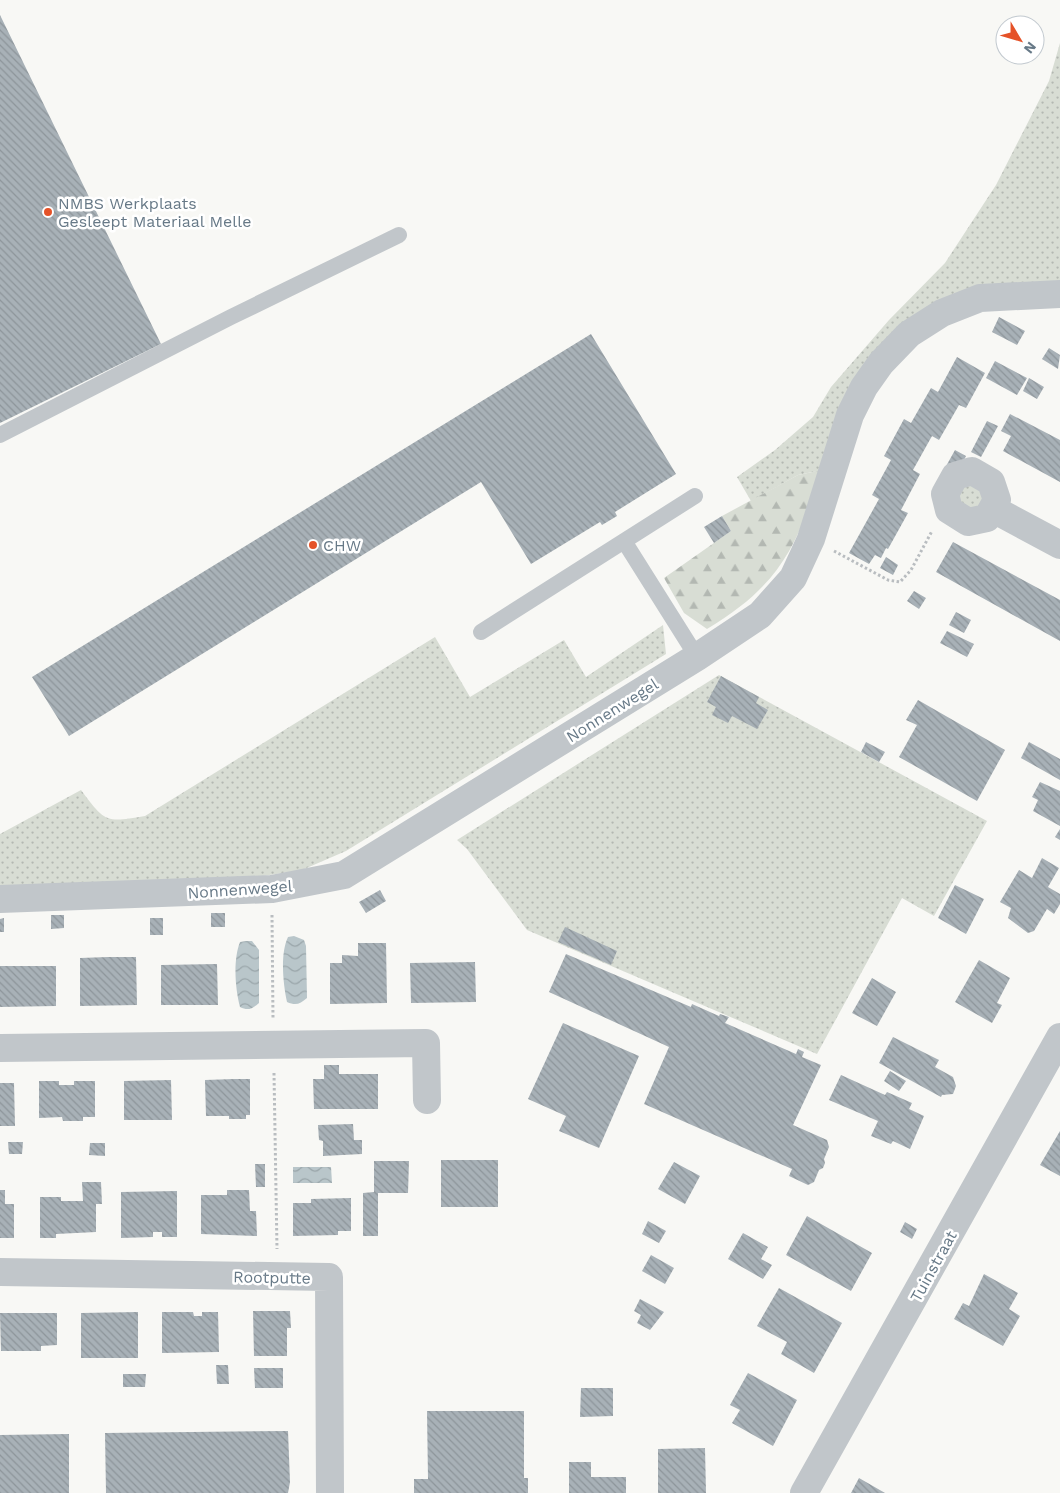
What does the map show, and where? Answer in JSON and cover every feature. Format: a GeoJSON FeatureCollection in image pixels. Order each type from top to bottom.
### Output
{"type":"FeatureCollection","features":[{"type":"Feature","properties":{"kind":"street","name":"Nonnenwegel"},"geometry":{"type":"LineString","coordinates":[[0,900],[272,890],[344,875],[697,657],[760,615],[793,578],[811,539],[850,415],[864,387],[881,363],[910,334],[942,313],[980,298],[1060,294]]}},
{"type":"Feature","properties":{"kind":"street"},"geometry":{"type":"LineString","coordinates":[[972,470],[991,482],[997,500],[993,509],[987,518],[968,522],[949,510],[945,494],[955,476],[972,470]]}},
{"type":"Feature","properties":{"kind":"street"},"geometry":{"type":"LineString","coordinates":[[993,509],[1060,545]]}},
{"type":"Feature","properties":{"kind":"street","name":"Tuinstraat"},"geometry":{"type":"LineString","coordinates":[[804,1493],[1060,1037]]}},
{"type":"Feature","properties":{"kind":"street"},"geometry":{"type":"LineString","coordinates":[[0,1048],[426,1044],[428,1100]]}},
{"type":"Feature","properties":{"kind":"street","name":"Rootputte"},"geometry":{"type":"LineString","coordinates":[[0,1272],[329,1278],[330,1493]]}},
{"type":"Feature","properties":{"kind":"lane"},"geometry":{"type":"LineString","coordinates":[[0,435],[399,234]]}},
{"type":"Feature","properties":{"kind":"lane"},"geometry":{"type":"LineString","coordinates":[[482,632],[695,496]]}},
{"type":"Feature","properties":{"kind":"lane"},"geometry":{"type":"LineString","coordinates":[[624,541],[697,657]]}},
{"type":"Feature","properties":{"kind":"path"},"geometry":{"type":"LineString","coordinates":[[811,539],[888,580],[900,582],[911,570],[941,516],[949,510]]}},
{"type":"Feature","properties":{"kind":"path"},"geometry":{"type":"LineString","coordinates":[[272,890],[278,1277]]}},
{"type":"Feature","properties":{"kind":"green space"},"geometry":{"type":"Polygon","coordinates":[[[1060,43],[1060,283],[917,314],[822,470],[798,475],[751,501],[737,477],[775,450],[813,417],[831,387],[889,320],[945,263],[996,185],[1049,81],[1060,43]]]}},
{"type":"Feature","properties":{"kind":"green space"},"geometry":{"type":"Polygon","coordinates":[[[822,470],[813,497],[793,543],[769,580],[732,613],[707,629],[684,613],[664,578],[731,531],[722,516],[798,475],[822,470]]]}},
{"type":"Feature","properties":{"kind":"green space"},"geometry":{"type":"Polygon","coordinates":[[[961,484],[985,487],[982,509],[958,506],[961,484]]]}},
{"type":"Feature","properties":{"kind":"green space"},"geometry":{"type":"Polygon","coordinates":[[[663,625],[666,654],[346,851],[302,870],[263,876],[0,887],[0,834],[81,790],[96,809],[107,818],[122,819],[145,816],[435,637],[470,697],[564,640],[586,677],[663,625]]]}},
{"type":"Feature","properties":{"kind":"green space"},"geometry":{"type":"Polygon","coordinates":[[[719,675],[987,821],[934,916],[902,898],[817,1054],[527,930],[467,849],[457,840],[719,675]]]}},
{"type":"Feature","properties":{"kind":"water"},"geometry":{"type":"Polygon","coordinates":[[[294,936],[304,940],[306,946],[307,998],[295,1004],[287,1002],[283,969],[285,944],[288,937],[294,936]]]}},
{"type":"Feature","properties":{"kind":"water"},"geometry":{"type":"Polygon","coordinates":[[[252,941],[259,950],[259,1003],[248,1009],[240,1007],[236,974],[236,957],[240,942],[252,941]]]}},
{"type":"Feature","properties":{"kind":"water"},"geometry":{"type":"Polygon","coordinates":[[[293,1167],[331,1167],[332,1183],[293,1183],[293,1167]]]}},
{"type":"Feature","properties":{"kind":"building","name":"NMBS Werkplaats Gesleept Materiaal Melle"},"geometry":{"type":"Polygon","coordinates":[[[0,15],[161,344],[0,423],[0,15]]]}},
{"type":"Feature","properties":{"kind":"building"},"geometry":{"type":"Polygon","coordinates":[[[999,317],[1025,331],[1017,345],[992,332],[999,317]]]}},
{"type":"Feature","properties":{"kind":"building","name":"CHW"},"geometry":{"type":"Polygon","coordinates":[[[591,334],[676,474],[615,512],[617,516],[602,525],[600,522],[531,564],[481,482],[69,736],[32,677],[591,334]]]}},
{"type":"Feature","properties":{"kind":"building"},"geometry":{"type":"Polygon","coordinates":[[[1049,348],[1060,355],[1058,369],[1042,359],[1049,348]]]}},
{"type":"Feature","properties":{"kind":"building"},"geometry":{"type":"Polygon","coordinates":[[[957,357],[985,373],[966,408],[959,405],[939,440],[932,436],[913,470],[920,474],[901,510],[908,513],[888,549],[886,548],[881,558],[875,555],[869,564],[849,553],[879,499],[872,495],[891,460],[884,456],[904,419],[911,423],[931,388],[938,392],[957,357]]]}},
{"type":"Feature","properties":{"kind":"building"},"geometry":{"type":"Polygon","coordinates":[[[995,361],[1027,378],[1017,395],[986,378],[995,361]]]}},
{"type":"Feature","properties":{"kind":"building"},"geometry":{"type":"Polygon","coordinates":[[[1029,378],[1044,387],[1037,399],[1023,391],[1029,378]]]}},
{"type":"Feature","properties":{"kind":"building"},"geometry":{"type":"Polygon","coordinates":[[[1010,414],[1060,440],[1060,482],[1003,451],[1011,436],[1001,431],[1010,414]]]}},
{"type":"Feature","properties":{"kind":"building"},"geometry":{"type":"Polygon","coordinates":[[[987,421],[998,426],[981,457],[971,452],[987,421]]]}},
{"type":"Feature","properties":{"kind":"building"},"geometry":{"type":"Polygon","coordinates":[[[955,450],[966,456],[962,464],[945,468],[955,450]]]}},
{"type":"Feature","properties":{"kind":"building"},"geometry":{"type":"Polygon","coordinates":[[[722,516],[731,531],[714,543],[704,527],[722,516]]]}},
{"type":"Feature","properties":{"kind":"building"},"geometry":{"type":"Polygon","coordinates":[[[953,542],[1060,600],[1060,641],[936,572],[953,542]]]}},
{"type":"Feature","properties":{"kind":"building"},"geometry":{"type":"Polygon","coordinates":[[[886,557],[898,565],[893,575],[880,568],[886,557]]]}},
{"type":"Feature","properties":{"kind":"building"},"geometry":{"type":"Polygon","coordinates":[[[914,591],[926,598],[919,609],[907,601],[914,591]]]}},
{"type":"Feature","properties":{"kind":"building"},"geometry":{"type":"Polygon","coordinates":[[[956,612],[971,620],[964,633],[949,625],[956,612]]]}},
{"type":"Feature","properties":{"kind":"building"},"geometry":{"type":"Polygon","coordinates":[[[947,631],[974,644],[967,657],[940,643],[947,631]]]}},
{"type":"Feature","properties":{"kind":"building"},"geometry":{"type":"Polygon","coordinates":[[[721,676],[759,697],[756,703],[768,710],[757,729],[732,716],[728,723],[712,715],[716,707],[707,702],[721,676]]]}},
{"type":"Feature","properties":{"kind":"building"},"geometry":{"type":"Polygon","coordinates":[[[918,700],[1005,750],[977,801],[899,757],[917,725],[906,720],[918,700]]]}},
{"type":"Feature","properties":{"kind":"building"},"geometry":{"type":"Polygon","coordinates":[[[866,742],[885,752],[879,762],[861,752],[866,742]]]}},
{"type":"Feature","properties":{"kind":"building"},"geometry":{"type":"Polygon","coordinates":[[[1029,742],[1060,759],[1060,780],[1021,758],[1029,742]]]}},
{"type":"Feature","properties":{"kind":"building"},"geometry":{"type":"Polygon","coordinates":[[[1040,782],[1060,791],[1060,826],[1033,811],[1038,800],[1032,797],[1040,782]]]}},
{"type":"Feature","properties":{"kind":"building"},"geometry":{"type":"Polygon","coordinates":[[[1060,829],[1060,840],[1055,837],[1060,829]]]}},
{"type":"Feature","properties":{"kind":"building"},"geometry":{"type":"Polygon","coordinates":[[[1042,858],[1059,868],[1048,887],[1060,894],[1060,904],[1054,914],[1047,909],[1034,931],[1028,933],[1008,918],[1011,908],[1000,902],[1019,870],[1032,878],[1042,858]]]}},
{"type":"Feature","properties":{"kind":"building"},"geometry":{"type":"Polygon","coordinates":[[[955,885],[984,899],[966,934],[938,918],[955,885]]]}},
{"type":"Feature","properties":{"kind":"building"},"geometry":{"type":"Polygon","coordinates":[[[380,890],[386,901],[366,913],[359,902],[380,890]]]}},
{"type":"Feature","properties":{"kind":"building"},"geometry":{"type":"Polygon","coordinates":[[[211,913],[225,913],[225,927],[211,927],[211,913]]]}},
{"type":"Feature","properties":{"kind":"building"},"geometry":{"type":"Polygon","coordinates":[[[51,915],[64,915],[64,928],[51,929],[51,915]]]}},
{"type":"Feature","properties":{"kind":"building"},"geometry":{"type":"Polygon","coordinates":[[[4,918],[4,932],[0,932],[0,919],[4,918]]]}},
{"type":"Feature","properties":{"kind":"building"},"geometry":{"type":"Polygon","coordinates":[[[150,918],[163,918],[163,935],[150,935],[150,918]]]}},
{"type":"Feature","properties":{"kind":"building"},"geometry":{"type":"Polygon","coordinates":[[[565,927],[617,951],[611,965],[558,942],[565,927]]]}},
{"type":"Feature","properties":{"kind":"building"},"geometry":{"type":"Polygon","coordinates":[[[358,943],[386,943],[387,1003],[330,1004],[330,963],[342,963],[342,955],[358,956],[358,943]]]}},
{"type":"Feature","properties":{"kind":"building"},"geometry":{"type":"Polygon","coordinates":[[[566,954],[691,1007],[692,1004],[719,1016],[720,1014],[729,1017],[725,1023],[796,1054],[798,1049],[804,1052],[802,1057],[821,1065],[793,1125],[827,1140],[829,1147],[824,1159],[825,1163],[823,1168],[819,1170],[814,1182],[808,1185],[789,1176],[792,1169],[644,1104],[669,1047],[549,992],[566,954]]]}},
{"type":"Feature","properties":{"kind":"building"},"geometry":{"type":"Polygon","coordinates":[[[136,957],[137,1005],[80,1006],[80,958],[136,957]]]}},
{"type":"Feature","properties":{"kind":"building"},"geometry":{"type":"Polygon","coordinates":[[[979,960],[1010,978],[997,1003],[1002,1005],[992,1023],[955,1002],[979,960]]]}},
{"type":"Feature","properties":{"kind":"building"},"geometry":{"type":"Polygon","coordinates":[[[475,962],[476,1002],[411,1003],[410,963],[475,962]]]}},
{"type":"Feature","properties":{"kind":"building"},"geometry":{"type":"Polygon","coordinates":[[[217,964],[218,1005],[161,1005],[161,965],[217,964]]]}},
{"type":"Feature","properties":{"kind":"building"},"geometry":{"type":"Polygon","coordinates":[[[0,966],[56,966],[56,1006],[0,1007],[0,966]]]}},
{"type":"Feature","properties":{"kind":"building"},"geometry":{"type":"Polygon","coordinates":[[[872,978],[896,992],[877,1026],[852,1013],[872,978]]]}},
{"type":"Feature","properties":{"kind":"building"},"geometry":{"type":"Polygon","coordinates":[[[563,1023],[639,1056],[599,1148],[559,1131],[566,1116],[528,1099],[563,1023]]]}},
{"type":"Feature","properties":{"kind":"building"},"geometry":{"type":"Polygon","coordinates":[[[893,1037],[939,1060],[935,1067],[953,1077],[956,1086],[953,1094],[942,1095],[941,1097],[879,1063],[893,1037]]]}},
{"type":"Feature","properties":{"kind":"building"},"geometry":{"type":"Polygon","coordinates":[[[324,1065],[339,1065],[339,1074],[378,1074],[378,1109],[314,1109],[313,1079],[324,1079],[324,1065]]]}},
{"type":"Feature","properties":{"kind":"building"},"geometry":{"type":"Polygon","coordinates":[[[890,1071],[906,1081],[899,1091],[884,1081],[890,1071]]]}},
{"type":"Feature","properties":{"kind":"building"},"geometry":{"type":"Polygon","coordinates":[[[841,1075],[885,1095],[887,1092],[912,1103],[909,1109],[924,1116],[910,1149],[893,1141],[891,1144],[871,1136],[878,1121],[829,1100],[841,1075]]]}},
{"type":"Feature","properties":{"kind":"building"},"geometry":{"type":"Polygon","coordinates":[[[250,1079],[250,1115],[246,1115],[246,1119],[229,1119],[229,1116],[206,1116],[205,1080],[250,1079]]]}},
{"type":"Feature","properties":{"kind":"building"},"geometry":{"type":"Polygon","coordinates":[[[171,1080],[172,1120],[124,1120],[124,1081],[171,1080]]]}},
{"type":"Feature","properties":{"kind":"building"},"geometry":{"type":"Polygon","coordinates":[[[39,1081],[59,1081],[59,1085],[74,1085],[74,1081],[95,1081],[95,1117],[83,1117],[83,1121],[63,1121],[62,1117],[39,1118],[39,1081]]]}},
{"type":"Feature","properties":{"kind":"building"},"geometry":{"type":"Polygon","coordinates":[[[0,1083],[14,1083],[15,1126],[0,1126],[0,1083]]]}},
{"type":"Feature","properties":{"kind":"building"},"geometry":{"type":"Polygon","coordinates":[[[353,1124],[354,1140],[362,1140],[362,1154],[323,1156],[323,1141],[319,1140],[318,1125],[353,1124]]]}},
{"type":"Feature","properties":{"kind":"building"},"geometry":{"type":"Polygon","coordinates":[[[1060,1131],[1060,1176],[1040,1165],[1060,1131]]]}},
{"type":"Feature","properties":{"kind":"building"},"geometry":{"type":"Polygon","coordinates":[[[8,1142],[23,1142],[22,1154],[9,1154],[8,1142]]]}},
{"type":"Feature","properties":{"kind":"building"},"geometry":{"type":"Polygon","coordinates":[[[90,1143],[105,1143],[105,1156],[89,1155],[90,1143]]]}},
{"type":"Feature","properties":{"kind":"building"},"geometry":{"type":"Polygon","coordinates":[[[441,1160],[498,1160],[498,1207],[441,1207],[441,1160]]]}},
{"type":"Feature","properties":{"kind":"building"},"geometry":{"type":"Polygon","coordinates":[[[374,1161],[409,1161],[408,1193],[378,1193],[378,1236],[363,1236],[363,1193],[374,1192],[374,1161]]]}},
{"type":"Feature","properties":{"kind":"building"},"geometry":{"type":"Polygon","coordinates":[[[674,1162],[700,1176],[685,1204],[658,1189],[674,1162]]]}},
{"type":"Feature","properties":{"kind":"building"},"geometry":{"type":"Polygon","coordinates":[[[255,1164],[265,1164],[265,1187],[256,1187],[255,1164]]]}},
{"type":"Feature","properties":{"kind":"building"},"geometry":{"type":"Polygon","coordinates":[[[82,1182],[101,1182],[102,1204],[96,1204],[96,1232],[56,1234],[56,1238],[40,1238],[40,1197],[61,1197],[61,1201],[83,1201],[82,1182]]]}},
{"type":"Feature","properties":{"kind":"building"},"geometry":{"type":"Polygon","coordinates":[[[0,1190],[5,1190],[5,1204],[14,1204],[14,1238],[0,1238],[0,1190]]]}},
{"type":"Feature","properties":{"kind":"building"},"geometry":{"type":"Polygon","coordinates":[[[227,1190],[249,1190],[250,1211],[256,1211],[257,1236],[201,1234],[201,1195],[227,1195],[227,1190]]]}},
{"type":"Feature","properties":{"kind":"building"},"geometry":{"type":"Polygon","coordinates":[[[177,1191],[177,1237],[162,1237],[162,1232],[153,1232],[153,1237],[121,1238],[121,1192],[177,1191]]]}},
{"type":"Feature","properties":{"kind":"building"},"geometry":{"type":"Polygon","coordinates":[[[351,1198],[351,1231],[338,1231],[338,1235],[293,1236],[293,1203],[311,1203],[311,1199],[351,1198]]]}},
{"type":"Feature","properties":{"kind":"building"},"geometry":{"type":"Polygon","coordinates":[[[807,1216],[872,1253],[851,1291],[786,1255],[807,1216]]]}},
{"type":"Feature","properties":{"kind":"building"},"geometry":{"type":"Polygon","coordinates":[[[648,1221],[666,1231],[659,1243],[642,1234],[648,1221]]]}},
{"type":"Feature","properties":{"kind":"building"},"geometry":{"type":"Polygon","coordinates":[[[905,1222],[917,1229],[912,1239],[900,1232],[905,1222]]]}},
{"type":"Feature","properties":{"kind":"building"},"geometry":{"type":"Polygon","coordinates":[[[743,1233],[768,1247],[761,1259],[772,1265],[763,1279],[728,1259],[743,1233]]]}},
{"type":"Feature","properties":{"kind":"building"},"geometry":{"type":"Polygon","coordinates":[[[651,1255],[674,1268],[665,1284],[642,1271],[651,1255]]]}},
{"type":"Feature","properties":{"kind":"building"},"geometry":{"type":"Polygon","coordinates":[[[984,1274],[1018,1293],[1009,1309],[1020,1316],[1003,1346],[954,1319],[963,1303],[969,1306],[984,1274]]]}},
{"type":"Feature","properties":{"kind":"building"},"geometry":{"type":"Polygon","coordinates":[[[779,1288],[842,1323],[814,1373],[781,1354],[787,1342],[757,1326],[779,1288]]]}},
{"type":"Feature","properties":{"kind":"building"},"geometry":{"type":"Polygon","coordinates":[[[640,1299],[664,1312],[650,1330],[637,1323],[641,1315],[634,1311],[640,1299]]]}},
{"type":"Feature","properties":{"kind":"building"},"geometry":{"type":"Polygon","coordinates":[[[253,1311],[290,1311],[291,1328],[287,1328],[287,1356],[254,1356],[253,1311]]]}},
{"type":"Feature","properties":{"kind":"building"},"geometry":{"type":"Polygon","coordinates":[[[138,1312],[138,1358],[81,1358],[81,1313],[138,1312]]]}},
{"type":"Feature","properties":{"kind":"building"},"geometry":{"type":"Polygon","coordinates":[[[162,1312],[193,1312],[194,1316],[202,1316],[202,1312],[218,1312],[219,1352],[162,1353],[162,1312]]]}},
{"type":"Feature","properties":{"kind":"building"},"geometry":{"type":"Polygon","coordinates":[[[0,1313],[57,1313],[57,1345],[41,1346],[41,1351],[1,1351],[0,1313]]]}},
{"type":"Feature","properties":{"kind":"building"},"geometry":{"type":"Polygon","coordinates":[[[216,1365],[228,1365],[229,1384],[217,1384],[216,1365]]]}},
{"type":"Feature","properties":{"kind":"building"},"geometry":{"type":"Polygon","coordinates":[[[254,1368],[283,1368],[283,1388],[255,1388],[254,1368]]]}},
{"type":"Feature","properties":{"kind":"building"},"geometry":{"type":"Polygon","coordinates":[[[748,1373],[797,1400],[773,1446],[732,1423],[740,1410],[730,1405],[748,1373]]]}},
{"type":"Feature","properties":{"kind":"building"},"geometry":{"type":"Polygon","coordinates":[[[123,1374],[146,1374],[145,1387],[123,1387],[123,1374]]]}},
{"type":"Feature","properties":{"kind":"building"},"geometry":{"type":"Polygon","coordinates":[[[581,1388],[613,1388],[613,1416],[580,1417],[581,1388]]]}},
{"type":"Feature","properties":{"kind":"building"},"geometry":{"type":"Polygon","coordinates":[[[427,1411],[524,1411],[524,1478],[528,1478],[528,1493],[414,1493],[414,1479],[428,1479],[427,1411]]]}},
{"type":"Feature","properties":{"kind":"building"},"geometry":{"type":"Polygon","coordinates":[[[288,1431],[290,1482],[288,1493],[106,1493],[105,1433],[288,1431]]]}},
{"type":"Feature","properties":{"kind":"building"},"geometry":{"type":"Polygon","coordinates":[[[69,1434],[69,1493],[0,1493],[0,1435],[69,1434]]]}},
{"type":"Feature","properties":{"kind":"building"},"geometry":{"type":"Polygon","coordinates":[[[705,1448],[706,1493],[658,1493],[658,1449],[705,1448]]]}},
{"type":"Feature","properties":{"kind":"building"},"geometry":{"type":"Polygon","coordinates":[[[569,1462],[591,1462],[591,1477],[626,1477],[626,1493],[569,1493],[569,1462]]]}},
{"type":"Feature","properties":{"kind":"building"},"geometry":{"type":"Polygon","coordinates":[[[859,1478],[885,1493],[851,1493],[859,1478]]]}},
{"type":"Feature","properties":{"kind":"place","name":"NMBS Werkplaats Gesleept Materiaal Melle"},"geometry":{"type":"Point","coordinates":[48,212]}},
{"type":"Feature","properties":{"kind":"place","name":"CHW"},"geometry":{"type":"Point","coordinates":[313,545]}}]}
